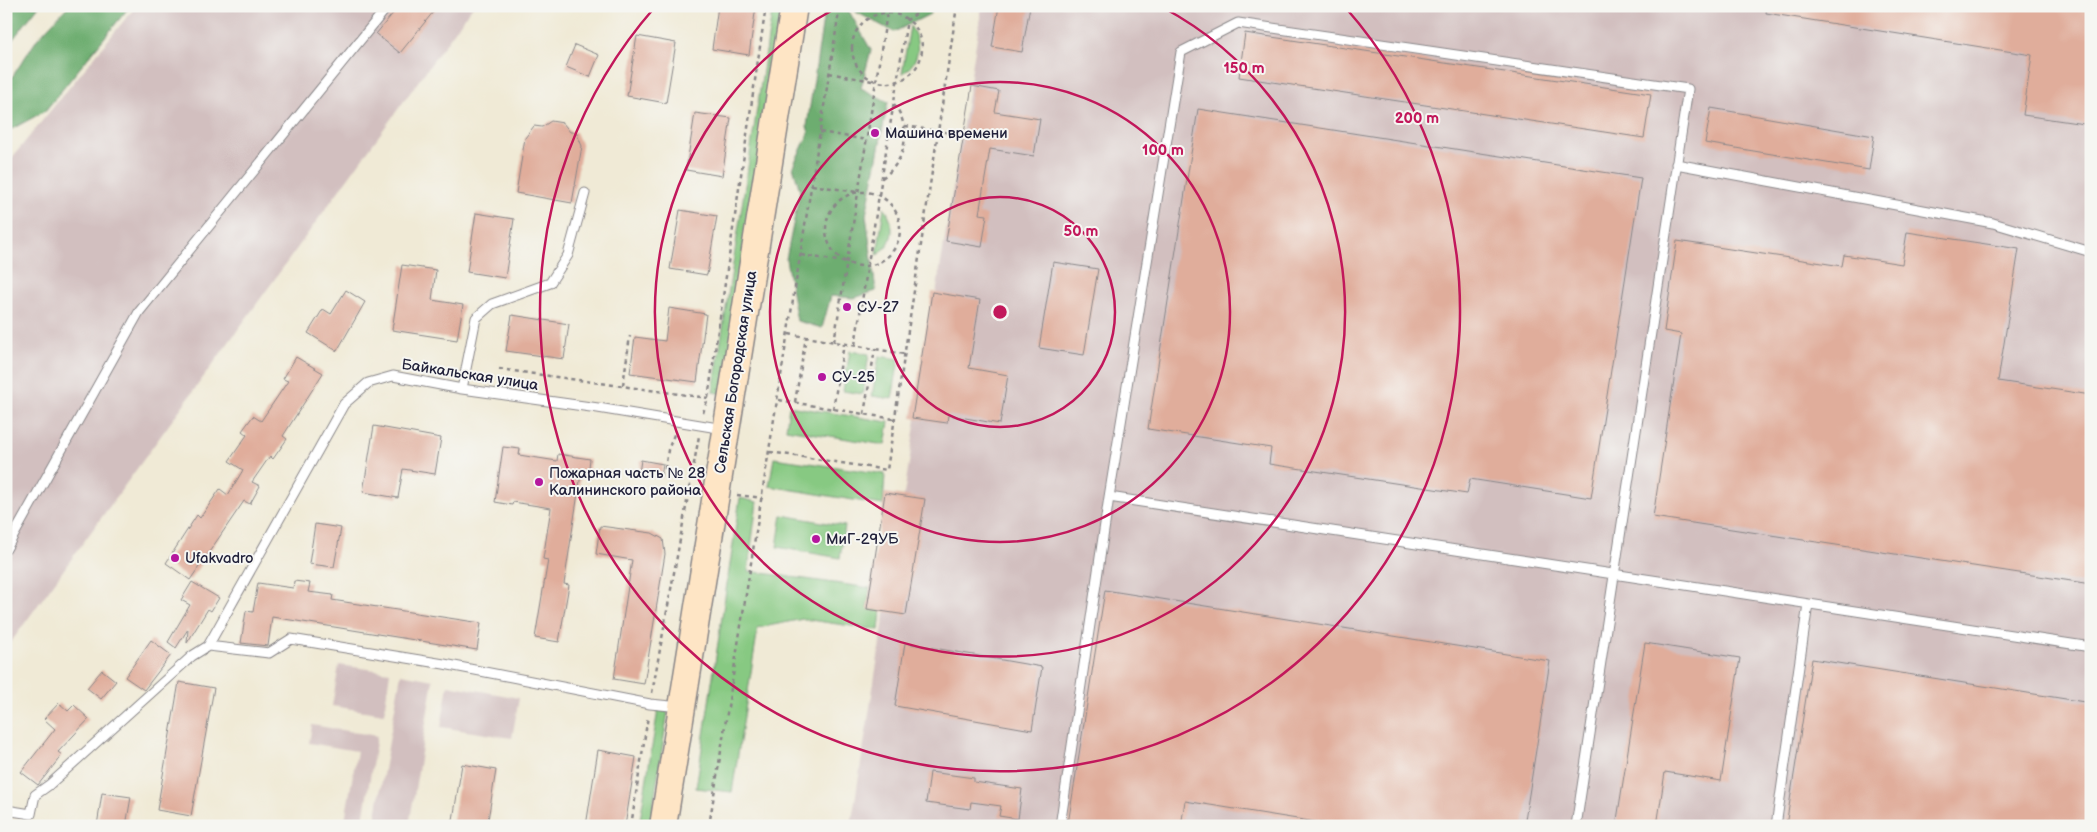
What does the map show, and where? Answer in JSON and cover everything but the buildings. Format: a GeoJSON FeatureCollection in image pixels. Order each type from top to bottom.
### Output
{"type":"FeatureCollection","features":[{"type":"Feature","properties":{"kind":"main road","name":"Сельская Богородская улица"},"geometry":{"type":"LineString","coordinates":[[663,826],[794,6]]}},
{"type":"Feature","properties":{"kind":"lane"},"geometry":{"type":"LineString","coordinates":[[6,548],[139,312],[388,6]]}},
{"type":"Feature","properties":{"kind":"lane"},"geometry":{"type":"LineString","coordinates":[[1060,826],[1109,497],[1181,52],[1238,23],[1688,88],[1576,826]]}},
{"type":"Feature","properties":{"kind":"lane"},"geometry":{"type":"LineString","coordinates":[[1676,164],[1993,223],[2091,252]]}},
{"type":"Feature","properties":{"kind":"lane"},"geometry":{"type":"LineString","coordinates":[[462,389],[476,318],[492,304],[550,283],[568,255],[585,193]]}},
{"type":"Feature","properties":{"kind":"lane","name":"Байкальская улица"},"geometry":{"type":"LineString","coordinates":[[208,646],[344,404],[368,383],[392,376],[462,389],[598,408],[726,429]]}},
{"type":"Feature","properties":{"kind":"lane"},"geometry":{"type":"LineString","coordinates":[[1109,497],[2091,647]]}},
{"type":"Feature","properties":{"kind":"lane"},"geometry":{"type":"LineString","coordinates":[[1776,826],[1808,604]]}},
{"type":"Feature","properties":{"kind":"lane"},"geometry":{"type":"LineString","coordinates":[[6,810],[32,814],[35,795],[49,785],[192,656],[208,646],[269,653],[291,638],[444,664],[650,704],[681,707]]}},
{"type":"Feature","properties":{"kind":"path"},"geometry":{"type":"LineString","coordinates":[[709,826],[779,400],[840,6]]}},
{"type":"Feature","properties":{"kind":"path"},"geometry":{"type":"LineString","coordinates":[[855,345],[908,20],[922,10],[923,6]]}},
{"type":"Feature","properties":{"kind":"path"},"geometry":{"type":"LineString","coordinates":[[770,452],[887,470],[956,6]]}},
{"type":"Feature","properties":{"kind":"path"},"geometry":{"type":"LineString","coordinates":[[829,73],[876,82],[887,84],[898,82],[908,76],[920,59],[920,37],[908,20],[898,14],[886,13],[866,20],[858,28],[852,43],[853,60],[858,70],[876,82]]}},
{"type":"Feature","properties":{"kind":"path"},"geometry":{"type":"LineString","coordinates":[[834,342],[886,13]]}},
{"type":"Feature","properties":{"kind":"path"},"geometry":{"type":"LineString","coordinates":[[882,178],[898,163],[903,152],[905,126],[902,115],[894,104]]}},
{"type":"Feature","properties":{"kind":"path"},"geometry":{"type":"LineString","coordinates":[[905,126],[964,135]]}},
{"type":"Feature","properties":{"kind":"path"},"geometry":{"type":"LineString","coordinates":[[820,132],[867,140]]}},
{"type":"Feature","properties":{"kind":"path"},"geometry":{"type":"LineString","coordinates":[[801,255],[868,266],[889,256],[896,246],[900,235],[900,223],[896,212],[889,202],[879,196],[812,185]]}},
{"type":"Feature","properties":{"kind":"path"},"geometry":{"type":"LineString","coordinates":[[847,262],[832,248],[826,228],[832,208],[840,200],[859,192]]}},
{"type":"Feature","properties":{"kind":"path"},"geometry":{"type":"LineString","coordinates":[[789,334],[904,354]]}},
{"type":"Feature","properties":{"kind":"path"},"geometry":{"type":"LineString","coordinates":[[623,385],[630,336]]}},
{"type":"Feature","properties":{"kind":"path"},"geometry":{"type":"LineString","coordinates":[[795,402],[806,337]]}},
{"type":"Feature","properties":{"kind":"path"},"geometry":{"type":"LineString","coordinates":[[833,408],[844,343]]}},
{"type":"Feature","properties":{"kind":"path"},"geometry":{"type":"LineString","coordinates":[[864,414],[875,348]]}},
{"type":"Feature","properties":{"kind":"path"},"geometry":{"type":"LineString","coordinates":[[499,369],[708,398]]}},
{"type":"Feature","properties":{"kind":"path"},"geometry":{"type":"LineString","coordinates":[[779,400],[894,419]]}},
{"type":"Feature","properties":{"kind":"path"},"geometry":{"type":"LineString","coordinates":[[665,469],[671,436],[677,430]]}},
{"type":"Feature","properties":{"kind":"path"},"geometry":{"type":"LineString","coordinates":[[692,432],[700,434]]}},
{"type":"Feature","properties":{"kind":"shaded area"},"geometry":{"type":"Polygon","coordinates":[[[136,6],[473,6],[6,649],[6,165],[136,6]]]}},
{"type":"Feature","properties":{"kind":"shaded area"},"geometry":{"type":"Polygon","coordinates":[[[982,6],[2091,6],[2091,826],[851,826],[982,6]]]}},
{"type":"Feature","properties":{"kind":"shaded area"},"geometry":{"type":"Polygon","coordinates":[[[339,665],[390,672],[384,714],[332,706],[339,665]]]}},
{"type":"Feature","properties":{"kind":"shaded area"},"geometry":{"type":"Polygon","coordinates":[[[401,674],[433,680],[409,826],[374,826],[401,674]]]}},
{"type":"Feature","properties":{"kind":"shaded area"},"geometry":{"type":"Polygon","coordinates":[[[448,685],[519,698],[512,738],[441,727],[448,685]]]}},
{"type":"Feature","properties":{"kind":"shaded area"},"geometry":{"type":"Polygon","coordinates":[[[312,725],[377,736],[362,826],[344,826],[357,751],[309,743],[312,725]]]}},
{"type":"Feature","properties":{"kind":"green space"},"geometry":{"type":"Polygon","coordinates":[[[6,6],[39,6],[6,48],[6,6]]]}},
{"type":"Feature","properties":{"kind":"green space"},"geometry":{"type":"Polygon","coordinates":[[[68,6],[130,6],[45,111],[12,129],[6,126],[6,86],[38,38],[68,6]]]}},
{"type":"Feature","properties":{"kind":"green space"},"geometry":{"type":"Polygon","coordinates":[[[773,6],[783,6],[723,394],[713,392],[773,6]]]}},
{"type":"Feature","properties":{"kind":"green space"},"geometry":{"type":"Polygon","coordinates":[[[825,6],[846,6],[871,50],[861,88],[888,102],[866,215],[876,291],[854,298],[831,296],[822,328],[797,321],[786,259],[800,191],[793,166],[809,133],[807,126],[825,6]]]}},
{"type":"Feature","properties":{"kind":"green space"},"geometry":{"type":"Polygon","coordinates":[[[857,6],[932,6],[930,14],[894,32],[856,12],[857,6]]]}},
{"type":"Feature","properties":{"kind":"green space"},"geometry":{"type":"Polygon","coordinates":[[[910,26],[916,39],[916,58],[913,64],[902,74],[910,26]]]}},
{"type":"Feature","properties":{"kind":"green space"},"geometry":{"type":"Polygon","coordinates":[[[884,207],[888,213],[892,233],[887,245],[877,255],[884,207]]]}},
{"type":"Feature","properties":{"kind":"green space"},"geometry":{"type":"Polygon","coordinates":[[[850,351],[869,354],[863,394],[843,391],[850,351]]]}},
{"type":"Feature","properties":{"kind":"green space"},"geometry":{"type":"Polygon","coordinates":[[[879,356],[899,359],[892,399],[872,396],[879,356]]]}},
{"type":"Feature","properties":{"kind":"green space"},"geometry":{"type":"Polygon","coordinates":[[[789,406],[889,422],[885,445],[786,429],[789,406]]]}},
{"type":"Feature","properties":{"kind":"green space"},"geometry":{"type":"Polygon","coordinates":[[[774,458],[885,474],[883,505],[769,486],[774,458]]]}},
{"type":"Feature","properties":{"kind":"green space"},"geometry":{"type":"Polygon","coordinates":[[[740,498],[757,502],[748,571],[870,588],[867,609],[881,611],[879,630],[803,619],[758,628],[732,792],[696,788],[740,498]]]}},
{"type":"Feature","properties":{"kind":"green space"},"geometry":{"type":"Polygon","coordinates":[[[782,515],[845,526],[840,558],[777,547],[782,515]]]}},
{"type":"Feature","properties":{"kind":"green space"},"geometry":{"type":"Polygon","coordinates":[[[658,710],[668,712],[650,826],[639,826],[658,710]]]}},
{"type":"Feature","properties":{"kind":"place","name":"Машина времени"},"geometry":{"type":"Point","coordinates":[875,133]}},
{"type":"Feature","properties":{"kind":"place","name":"СУ-27"},"geometry":{"type":"Point","coordinates":[847,307]}},
{"type":"Feature","properties":{"kind":"place","name":"СУ-25"},"geometry":{"type":"Point","coordinates":[822,377]}},
{"type":"Feature","properties":{"kind":"place","name":"Пожарная часть № 28 Калининского района"},"geometry":{"type":"Point","coordinates":[539,482]}},
{"type":"Feature","properties":{"kind":"place","name":"МиГ-29УБ"},"geometry":{"type":"Point","coordinates":[816,539]}},
{"type":"Feature","properties":{"kind":"place","name":"Ufakvadro"},"geometry":{"type":"Point","coordinates":[175,558]}}]}
